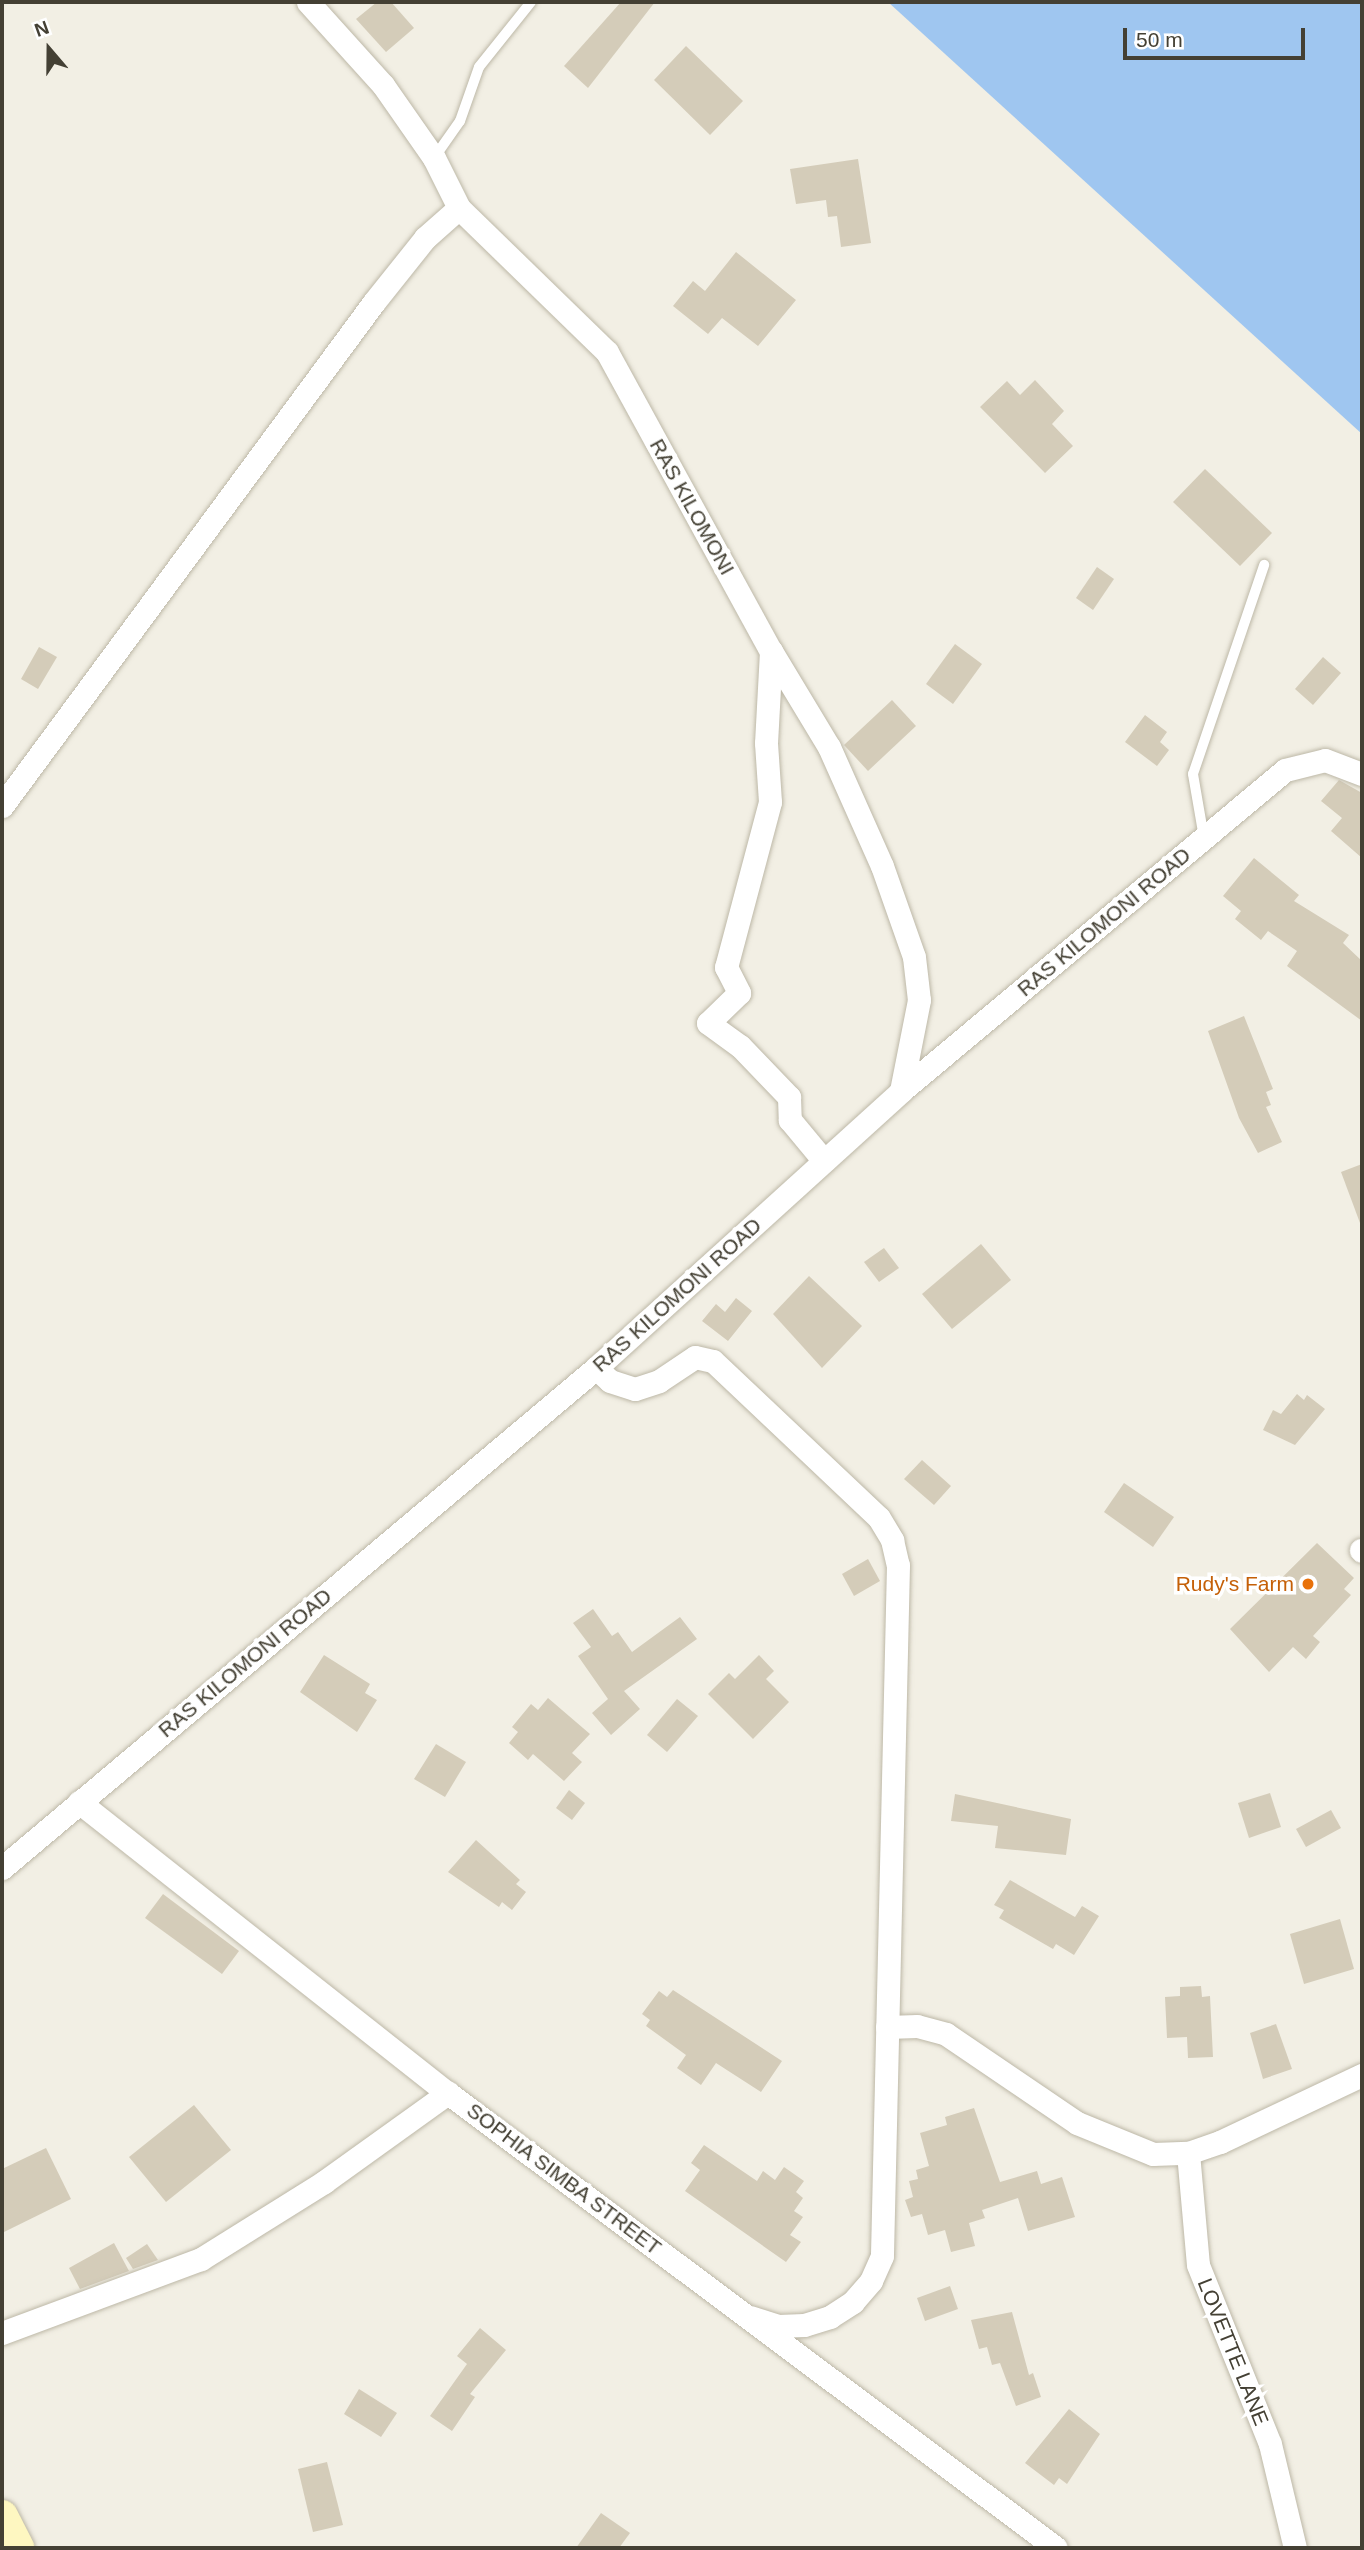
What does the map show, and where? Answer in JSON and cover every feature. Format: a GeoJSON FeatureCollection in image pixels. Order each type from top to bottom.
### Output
{"type":"FeatureCollection","features":[{"type":"Feature","properties":{"kind":"street","name":"RAS KILOMONI"},"geometry":{"type":"LineString","coordinates":[[308,2],[383,85],[434,158],[459,208],[607,352],[771,651],[829,747],[905,923],[919,1000],[901,1091]]}},
{"type":"Feature","properties":{"kind":"street"},"geometry":{"type":"LineString","coordinates":[[2,806],[374,302],[425,239],[459,208]]}},
{"type":"Feature","properties":{"kind":"street"},"geometry":{"type":"LineString","coordinates":[[771,651],[766,743],[770,802],[726,967],[739,993],[708,1023],[740,1046],[789,1097],[790,1120],[824,1161]]}},
{"type":"Feature","properties":{"kind":"street","name":"RAS KILOMONI ROAD"},"geometry":{"type":"LineString","coordinates":[[2,1868],[596,1368],[901,1091],[1285,770],[1304,762],[1325,760],[1362,774]]}},
{"type":"Feature","properties":{"kind":"street"},"geometry":{"type":"LineString","coordinates":[[596,1368],[610,1381],[635,1389],[659,1381],[695,1357],[708,1358],[879,1517],[892,1539],[898,1564],[882,2256],[871,2281],[853,2302],[831,2317],[778,2326],[751,2317]]}},
{"type":"Feature","properties":{"kind":"street","name":"SOPHIA SIMBA STREET"},"geometry":{"type":"LineString","coordinates":[[79,1802],[448,2093],[751,2317],[1056,2548]]}},
{"type":"Feature","properties":{"kind":"street"},"geometry":{"type":"LineString","coordinates":[[887,2027],[917,2026],[946,2035],[1077,2123],[1153,2154],[1188,2153],[1362,2076]]}},
{"type":"Feature","properties":{"kind":"street"},"geometry":{"type":"LineString","coordinates":[[2,2333],[201,2259],[324,2182],[448,2093]]}},
{"type":"Feature","properties":{"kind":"street","name":"LOVETTE LANE"},"geometry":{"type":"LineString","coordinates":[[1188,2153],[1198,2265],[1270,2444],[1295,2548]]}},
{"type":"Feature","properties":{"kind":"street"},"geometry":{"type":"LineString","coordinates":[[2,2516],[18,2548]]}},
{"type":"Feature","properties":{"kind":"lane"},"geometry":{"type":"LineString","coordinates":[[434,158],[460,121],[479,67],[531,2]]}},
{"type":"Feature","properties":{"kind":"lane"},"geometry":{"type":"LineString","coordinates":[[1204,838],[1193,774],[1264,565]]}},
{"type":"Feature","properties":{"kind":"water"},"geometry":{"type":"Polygon","coordinates":[[[888,2],[1362,2],[1362,434],[888,2]]]}},
{"type":"Feature","properties":{"kind":"building"},"geometry":{"type":"Polygon","coordinates":[[[377,2],[391,2],[414,28],[386,52],[356,19],[377,2]]]}},
{"type":"Feature","properties":{"kind":"building"},"geometry":{"type":"Polygon","coordinates":[[[621,2],[655,2],[588,88],[564,66],[621,2]]]}},
{"type":"Feature","properties":{"kind":"building"},"geometry":{"type":"Polygon","coordinates":[[[686,46],[743,101],[710,135],[654,80],[686,46]]]}},
{"type":"Feature","properties":{"kind":"building"},"geometry":{"type":"Polygon","coordinates":[[[858,159],[871,243],[841,247],[837,216],[828,217],[826,200],[796,204],[790,169],[858,159]]]}},
{"type":"Feature","properties":{"kind":"building"},"geometry":{"type":"Polygon","coordinates":[[[736,252],[796,300],[758,346],[722,318],[708,334],[673,306],[693,281],[705,291],[736,252]]]}},
{"type":"Feature","properties":{"kind":"building"},"geometry":{"type":"Polygon","coordinates":[[[1035,380],[1064,411],[1052,424],[1073,446],[1045,473],[980,407],[1007,381],[1020,395],[1035,380]]]}},
{"type":"Feature","properties":{"kind":"building"},"geometry":{"type":"Polygon","coordinates":[[[1205,469],[1272,533],[1240,566],[1173,502],[1205,469]]]}},
{"type":"Feature","properties":{"kind":"building"},"geometry":{"type":"Polygon","coordinates":[[[1097,567],[1114,579],[1093,610],[1076,598],[1097,567]]]}},
{"type":"Feature","properties":{"kind":"building"},"geometry":{"type":"Polygon","coordinates":[[[955,644],[982,664],[953,704],[926,684],[955,644]]]}},
{"type":"Feature","properties":{"kind":"building"},"geometry":{"type":"Polygon","coordinates":[[[39,647],[57,657],[38,689],[21,679],[39,647]]]}},
{"type":"Feature","properties":{"kind":"building"},"geometry":{"type":"Polygon","coordinates":[[[1323,657],[1341,673],[1313,705],[1295,689],[1323,657]]]}},
{"type":"Feature","properties":{"kind":"building"},"geometry":{"type":"Polygon","coordinates":[[[892,700],[916,726],[868,771],[844,745],[892,700]]]}},
{"type":"Feature","properties":{"kind":"building"},"geometry":{"type":"Polygon","coordinates":[[[1145,715],[1167,732],[1160,742],[1169,750],[1157,766],[1125,742],[1145,715]]]}},
{"type":"Feature","properties":{"kind":"building"},"geometry":{"type":"Polygon","coordinates":[[[1339,780],[1362,793],[1362,858],[1331,831],[1342,818],[1321,801],[1339,780]]]}},
{"type":"Feature","properties":{"kind":"building"},"geometry":{"type":"Polygon","coordinates":[[[1254,858],[1299,895],[1294,901],[1349,935],[1343,943],[1362,961],[1362,1021],[1287,966],[1297,951],[1268,931],[1261,940],[1235,919],[1241,911],[1223,896],[1254,858]]]}},
{"type":"Feature","properties":{"kind":"building"},"geometry":{"type":"Polygon","coordinates":[[[1244,1016],[1273,1089],[1266,1092],[1271,1105],[1266,1107],[1282,1142],[1258,1153],[1239,1118],[1208,1031],[1244,1016]]]}},
{"type":"Feature","properties":{"kind":"building"},"geometry":{"type":"Polygon","coordinates":[[[1362,1164],[1362,1223],[1360,1223],[1341,1172],[1362,1164]]]}},
{"type":"Feature","properties":{"kind":"building"},"geometry":{"type":"Polygon","coordinates":[[[981,1244],[1011,1280],[952,1329],[922,1294],[981,1244]]]}},
{"type":"Feature","properties":{"kind":"building"},"geometry":{"type":"Polygon","coordinates":[[[884,1248],[899,1268],[879,1282],[864,1262],[884,1248]]]}},
{"type":"Feature","properties":{"kind":"building"},"geometry":{"type":"Polygon","coordinates":[[[809,1276],[862,1326],[822,1368],[773,1314],[809,1276]]]}},
{"type":"Feature","properties":{"kind":"building"},"geometry":{"type":"Polygon","coordinates":[[[736,1298],[752,1311],[728,1341],[702,1321],[716,1304],[725,1312],[736,1298]]]}},
{"type":"Feature","properties":{"kind":"building"},"geometry":{"type":"Polygon","coordinates":[[[1297,1394],[1304,1400],[1307,1395],[1325,1409],[1295,1445],[1263,1430],[1273,1410],[1281,1414],[1297,1394]]]}},
{"type":"Feature","properties":{"kind":"building"},"geometry":{"type":"Polygon","coordinates":[[[922,1460],[951,1486],[934,1505],[904,1479],[922,1460]]]}},
{"type":"Feature","properties":{"kind":"building"},"geometry":{"type":"Polygon","coordinates":[[[1124,1483],[1174,1517],[1153,1547],[1104,1512],[1124,1483]]]}},
{"type":"Feature","properties":{"kind":"building"},"geometry":{"type":"Polygon","coordinates":[[[1317,1543],[1354,1578],[1344,1589],[1351,1595],[1313,1636],[1320,1642],[1306,1659],[1293,1647],[1269,1672],[1230,1629],[1317,1543]]]}},
{"type":"Feature","properties":{"kind":"building"},"geometry":{"type":"Polygon","coordinates":[[[868,1559],[880,1581],[854,1596],[842,1574],[868,1559]]]}},
{"type":"Feature","properties":{"kind":"building"},"geometry":{"type":"Polygon","coordinates":[[[593,1609],[612,1636],[618,1632],[632,1652],[680,1617],[697,1639],[624,1691],[640,1709],[611,1735],[592,1713],[608,1699],[578,1656],[591,1647],[573,1623],[593,1609]]]}},
{"type":"Feature","properties":{"kind":"building"},"geometry":{"type":"Polygon","coordinates":[[[324,1655],[370,1684],[365,1693],[377,1700],[357,1732],[300,1692],[324,1655]]]}},
{"type":"Feature","properties":{"kind":"building"},"geometry":{"type":"Polygon","coordinates":[[[759,1655],[774,1671],[766,1679],[789,1702],[753,1739],[708,1694],[729,1673],[735,1679],[759,1655]]]}},
{"type":"Feature","properties":{"kind":"building"},"geometry":{"type":"Polygon","coordinates":[[[548,1698],[590,1734],[572,1753],[582,1762],[564,1781],[533,1754],[528,1760],[509,1743],[518,1732],[512,1727],[531,1704],[538,1710],[548,1698]]]}},
{"type":"Feature","properties":{"kind":"building"},"geometry":{"type":"Polygon","coordinates":[[[677,1699],[698,1716],[667,1752],[647,1735],[677,1699]]]}},
{"type":"Feature","properties":{"kind":"building"},"geometry":{"type":"Polygon","coordinates":[[[436,1744],[466,1762],[445,1797],[414,1779],[436,1744]]]}},
{"type":"Feature","properties":{"kind":"building"},"geometry":{"type":"Polygon","coordinates":[[[569,1790],[585,1803],[572,1820],[556,1808],[569,1790]]]}},
{"type":"Feature","properties":{"kind":"building"},"geometry":{"type":"Polygon","coordinates":[[[1270,1793],[1281,1827],[1249,1838],[1238,1803],[1270,1793]]]}},
{"type":"Feature","properties":{"kind":"building"},"geometry":{"type":"Polygon","coordinates":[[[955,1794],[1071,1819],[1066,1855],[995,1848],[998,1826],[951,1821],[955,1794]]]}},
{"type":"Feature","properties":{"kind":"building"},"geometry":{"type":"Polygon","coordinates":[[[1331,1810],[1341,1828],[1306,1847],[1296,1829],[1331,1810]]]}},
{"type":"Feature","properties":{"kind":"building"},"geometry":{"type":"Polygon","coordinates":[[[476,1840],[520,1880],[516,1884],[526,1892],[512,1910],[502,1902],[499,1907],[448,1872],[476,1840]]]}},
{"type":"Feature","properties":{"kind":"building"},"geometry":{"type":"Polygon","coordinates":[[[1010,1880],[1075,1917],[1082,1906],[1099,1916],[1074,1955],[1056,1944],[1053,1949],[999,1918],[1004,1910],[994,1905],[1010,1880]]]}},
{"type":"Feature","properties":{"kind":"building"},"geometry":{"type":"Polygon","coordinates":[[[163,1894],[239,1951],[222,1974],[145,1918],[163,1894]]]}},
{"type":"Feature","properties":{"kind":"building"},"geometry":{"type":"Polygon","coordinates":[[[1340,1919],[1354,1969],[1304,1984],[1290,1934],[1340,1919]]]}},
{"type":"Feature","properties":{"kind":"building"},"geometry":{"type":"Polygon","coordinates":[[[1201,1986],[1202,1997],[1210,1996],[1213,2057],[1188,2058],[1187,2037],[1167,2038],[1165,1997],[1180,1996],[1180,1987],[1201,1986]]]}},
{"type":"Feature","properties":{"kind":"building"},"geometry":{"type":"Polygon","coordinates":[[[673,1990],[782,2061],[761,2092],[716,2063],[701,2085],[677,2068],[686,2055],[646,2026],[650,2020],[642,2014],[659,1991],[667,1997],[673,1990]]]}},
{"type":"Feature","properties":{"kind":"building"},"geometry":{"type":"Polygon","coordinates":[[[1276,2024],[1292,2069],[1263,2079],[1250,2033],[1276,2024]]]}},
{"type":"Feature","properties":{"kind":"building"},"geometry":{"type":"Polygon","coordinates":[[[194,2105],[231,2150],[166,2202],[129,2157],[194,2105]]]}},
{"type":"Feature","properties":{"kind":"building"},"geometry":{"type":"Polygon","coordinates":[[[974,2108],[1000,2182],[1037,2171],[1041,2184],[1062,2177],[1075,2217],[1028,2231],[1018,2198],[982,2210],[985,2218],[969,2223],[975,2246],[951,2252],[945,2230],[928,2235],[922,2214],[911,2217],[905,2200],[913,2197],[909,2181],[918,2179],[916,2170],[929,2166],[920,2133],[947,2125],[945,2117],[974,2108]]]}},
{"type":"Feature","properties":{"kind":"building"},"geometry":{"type":"Polygon","coordinates":[[[704,2145],[757,2181],[763,2171],[775,2180],[784,2167],[804,2181],[796,2192],[803,2198],[794,2211],[803,2217],[790,2235],[801,2242],[786,2262],[685,2191],[700,2170],[691,2163],[704,2145]]]}},
{"type":"Feature","properties":{"kind":"building"},"geometry":{"type":"Polygon","coordinates":[[[46,2148],[71,2199],[2,2233],[2,2169],[46,2148]]]}},
{"type":"Feature","properties":{"kind":"building"},"geometry":{"type":"Polygon","coordinates":[[[114,2243],[129,2271],[80,2289],[69,2268],[114,2243]]]}},
{"type":"Feature","properties":{"kind":"building"},"geometry":{"type":"Polygon","coordinates":[[[147,2244],[158,2260],[133,2269],[126,2258],[147,2244]]]}},
{"type":"Feature","properties":{"kind":"building"},"geometry":{"type":"Polygon","coordinates":[[[950,2286],[958,2309],[925,2321],[917,2298],[950,2286]]]}},
{"type":"Feature","properties":{"kind":"building"},"geometry":{"type":"Polygon","coordinates":[[[1012,2312],[1029,2375],[1033,2373],[1041,2397],[1016,2406],[1000,2363],[992,2365],[987,2347],[979,2349],[971,2320],[1012,2312]]]}},
{"type":"Feature","properties":{"kind":"building"},"geometry":{"type":"Polygon","coordinates":[[[480,2328],[506,2350],[470,2394],[475,2397],[452,2431],[430,2416],[467,2364],[457,2356],[480,2328]]]}},
{"type":"Feature","properties":{"kind":"building"},"geometry":{"type":"Polygon","coordinates":[[[359,2389],[397,2413],[381,2437],[344,2414],[359,2389]]]}},
{"type":"Feature","properties":{"kind":"building"},"geometry":{"type":"Polygon","coordinates":[[[1069,2409],[1100,2434],[1067,2484],[1059,2478],[1054,2485],[1025,2463],[1069,2409]]]}},
{"type":"Feature","properties":{"kind":"building"},"geometry":{"type":"Polygon","coordinates":[[[327,2462],[343,2525],[313,2532],[298,2469],[327,2462]]]}},
{"type":"Feature","properties":{"kind":"building"},"geometry":{"type":"Polygon","coordinates":[[[601,2513],[630,2533],[619,2548],[576,2548],[601,2513]]]}},
{"type":"Feature","properties":{"kind":"place","name":"Rudy's Farm"},"geometry":{"type":"Point","coordinates":[1308,1584]}}]}
